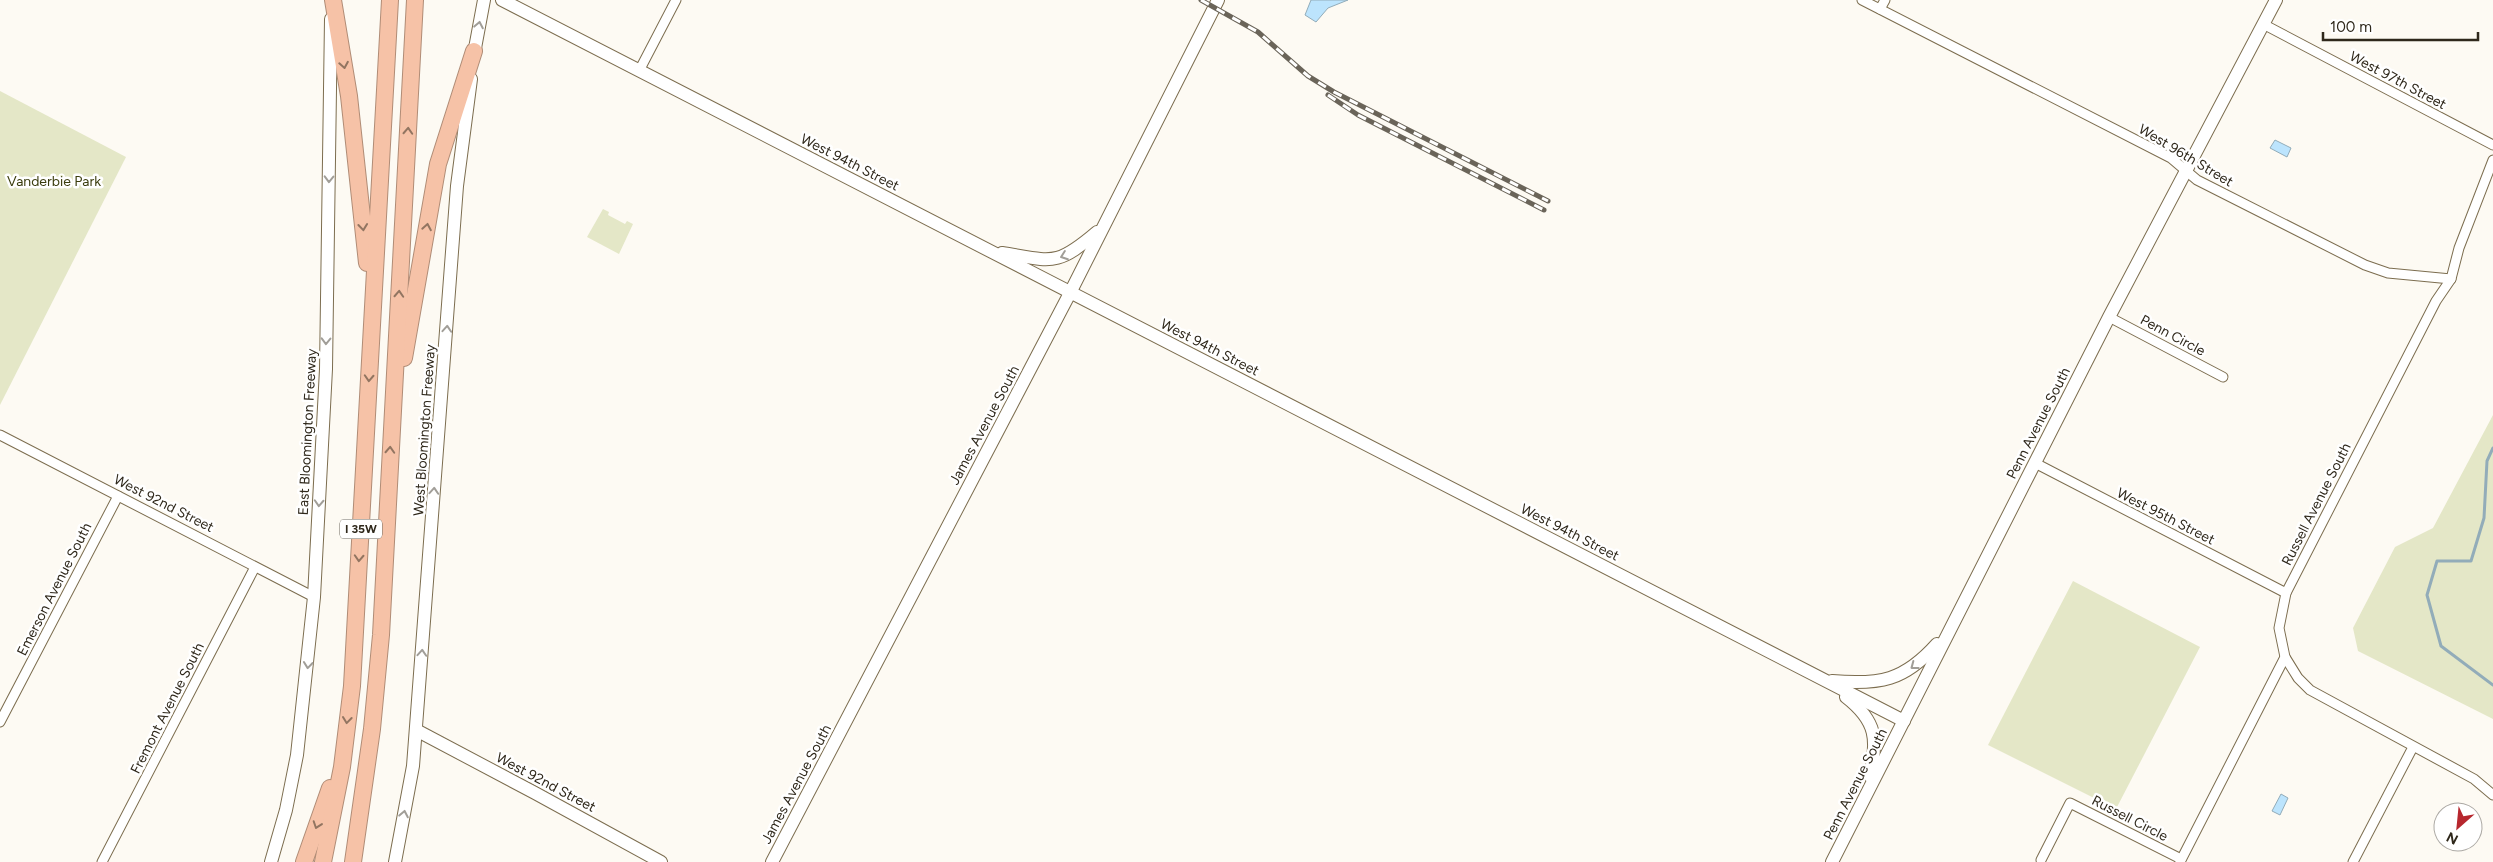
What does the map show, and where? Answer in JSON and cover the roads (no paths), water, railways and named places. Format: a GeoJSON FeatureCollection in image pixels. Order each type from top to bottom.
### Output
{"type":"FeatureCollection","features":[{"type":"Feature","properties":{"kind":"highway"},"geometry":{"type":"LineString","coordinates":[[332,0],[349,96],[372,312]]}},
{"type":"Feature","properties":{"kind":"highway","name":"I 35W"},"geometry":{"type":"LineString","coordinates":[[323,862],[344,746],[352,686],[390,0]]}},
{"type":"Feature","properties":{"kind":"highway","name":"I 35W"},"geometry":{"type":"LineString","coordinates":[[351,862],[358,830],[372,729],[381,635],[415,0]]}},
{"type":"Feature","properties":{"kind":"highway"},"geometry":{"type":"LineString","coordinates":[[392,430],[438,164],[474,51]]}},
{"type":"Feature","properties":{"kind":"highway"},"geometry":{"type":"LineString","coordinates":[[304,862],[344,746]]}},
{"type":"Feature","properties":{"kind":"street","name":"East Bloomington Freeway"},"geometry":{"type":"LineString","coordinates":[[271,862],[286,810],[297,755],[314,597],[326,369],[332,0]]}},
{"type":"Feature","properties":{"kind":"street","name":"West Bloomington Freeway"},"geometry":{"type":"LineString","coordinates":[[395,862],[414,766],[457,186],[474,51],[484,0]]}},
{"type":"Feature","properties":{"kind":"street","name":"West 94th Street"},"geometry":{"type":"LineString","coordinates":[[502,0],[1904,721]]}},
{"type":"Feature","properties":{"kind":"street"},"geometry":{"type":"LineString","coordinates":[[639,71],[676,0]]}},
{"type":"Feature","properties":{"kind":"street","name":"James Avenue South"},"geometry":{"type":"LineString","coordinates":[[772,862],[1070,292],[1218,0]]}},
{"type":"Feature","properties":{"kind":"street","name":"West 96th Street"},"geometry":{"type":"LineString","coordinates":[[1862,0],[2171,158],[2197,180],[2365,265],[2388,273],[2451,279]]}},
{"type":"Feature","properties":{"kind":"street"},"geometry":{"type":"LineString","coordinates":[[1880,9],[1885,0]]}},
{"type":"Feature","properties":{"kind":"street","name":"Penn Avenue South"},"geometry":{"type":"LineString","coordinates":[[1832,862],[2109,317],[2276,0]]}},
{"type":"Feature","properties":{"kind":"street","name":"West 97th Street"},"geometry":{"type":"LineString","coordinates":[[2263,24],[2493,145]]}},
{"type":"Feature","properties":{"kind":"street","name":"Russell Avenue South"},"geometry":{"type":"LineString","coordinates":[[2285,657],[2279,628],[2286,593],[2432,310],[2451,279],[2459,248],[2493,160]]}},
{"type":"Feature","properties":{"kind":"street"},"geometry":{"type":"LineString","coordinates":[[989,250],[1039,259],[1059,259],[1073,252],[1103,227]]}},
{"type":"Feature","properties":{"kind":"street","name":"Penn Circle"},"geometry":{"type":"LineString","coordinates":[[2109,317],[2224,377]]}},
{"type":"Feature","properties":{"kind":"street","name":"West 92nd Street"},"geometry":{"type":"LineString","coordinates":[[0,435],[314,597]]}},
{"type":"Feature","properties":{"kind":"street","name":"West 95th Street"},"geometry":{"type":"LineString","coordinates":[[2035,464],[2286,593]]}},
{"type":"Feature","properties":{"kind":"street","name":"Emerson Avenue South"},"geometry":{"type":"LineString","coordinates":[[0,722],[118,496]]}},
{"type":"Feature","properties":{"kind":"street","name":"Fremont Avenue South"},"geometry":{"type":"LineString","coordinates":[[102,862],[256,567]]}},
{"type":"Feature","properties":{"kind":"street"},"geometry":{"type":"LineString","coordinates":[[1825,680],[1859,683],[1887,681],[1913,668],[1948,631]]}},
{"type":"Feature","properties":{"kind":"street"},"geometry":{"type":"LineString","coordinates":[[2285,657],[2298,678],[2310,690],[2474,779],[2493,795]]}},
{"type":"Feature","properties":{"kind":"street"},"geometry":{"type":"LineString","coordinates":[[2180,861],[2285,657]]}},
{"type":"Feature","properties":{"kind":"street"},"geometry":{"type":"LineString","coordinates":[[1825,680],[1860,708],[1873,730],[1874,756],[1866,793]]}},
{"type":"Feature","properties":{"kind":"street","name":"West 92nd Street"},"geometry":{"type":"LineString","coordinates":[[416,730],[535,792],[661,862]]}},
{"type":"Feature","properties":{"kind":"street"},"geometry":{"type":"LineString","coordinates":[[2353,862],[2413,747]]}},
{"type":"Feature","properties":{"kind":"street","name":"Russell Circle"},"geometry":{"type":"LineString","coordinates":[[2040,860],[2070,802],[2180,861]]}},
{"type":"Feature","properties":{"kind":"water"},"geometry":{"type":"Polygon","coordinates":[[[1311,0],[1348,0],[1328,8],[1316,22],[1305,15],[1311,0]]]}},
{"type":"Feature","properties":{"kind":"water"},"geometry":{"type":"Polygon","coordinates":[[[2275,140],[2291,148],[2287,157],[2270,148],[2275,140]]]}},
{"type":"Feature","properties":{"kind":"water"},"geometry":{"type":"Polygon","coordinates":[[[2281,794],[2288,798],[2280,815],[2272,811],[2281,794]]]}},
{"type":"Feature","properties":{"kind":"waterway"},"geometry":{"type":"LineString","coordinates":[[2493,448],[2487,461],[2484,518],[2471,561],[2437,561],[2427,595],[2441,646],[2493,685]]}},
{"type":"Feature","properties":{"kind":"railway"},"geometry":{"type":"LineString","coordinates":[[1201,0],[1258,32],[1308,76],[1334,92],[1548,201]]}},
{"type":"Feature","properties":{"kind":"railway"},"geometry":{"type":"LineString","coordinates":[[1328,95],[1358,115],[1544,210]]}},
{"type":"Feature","properties":{"kind":"park label","name":"Vanderbie Park"},"geometry":{"type":"Point","coordinates":[54,181]}}]}
